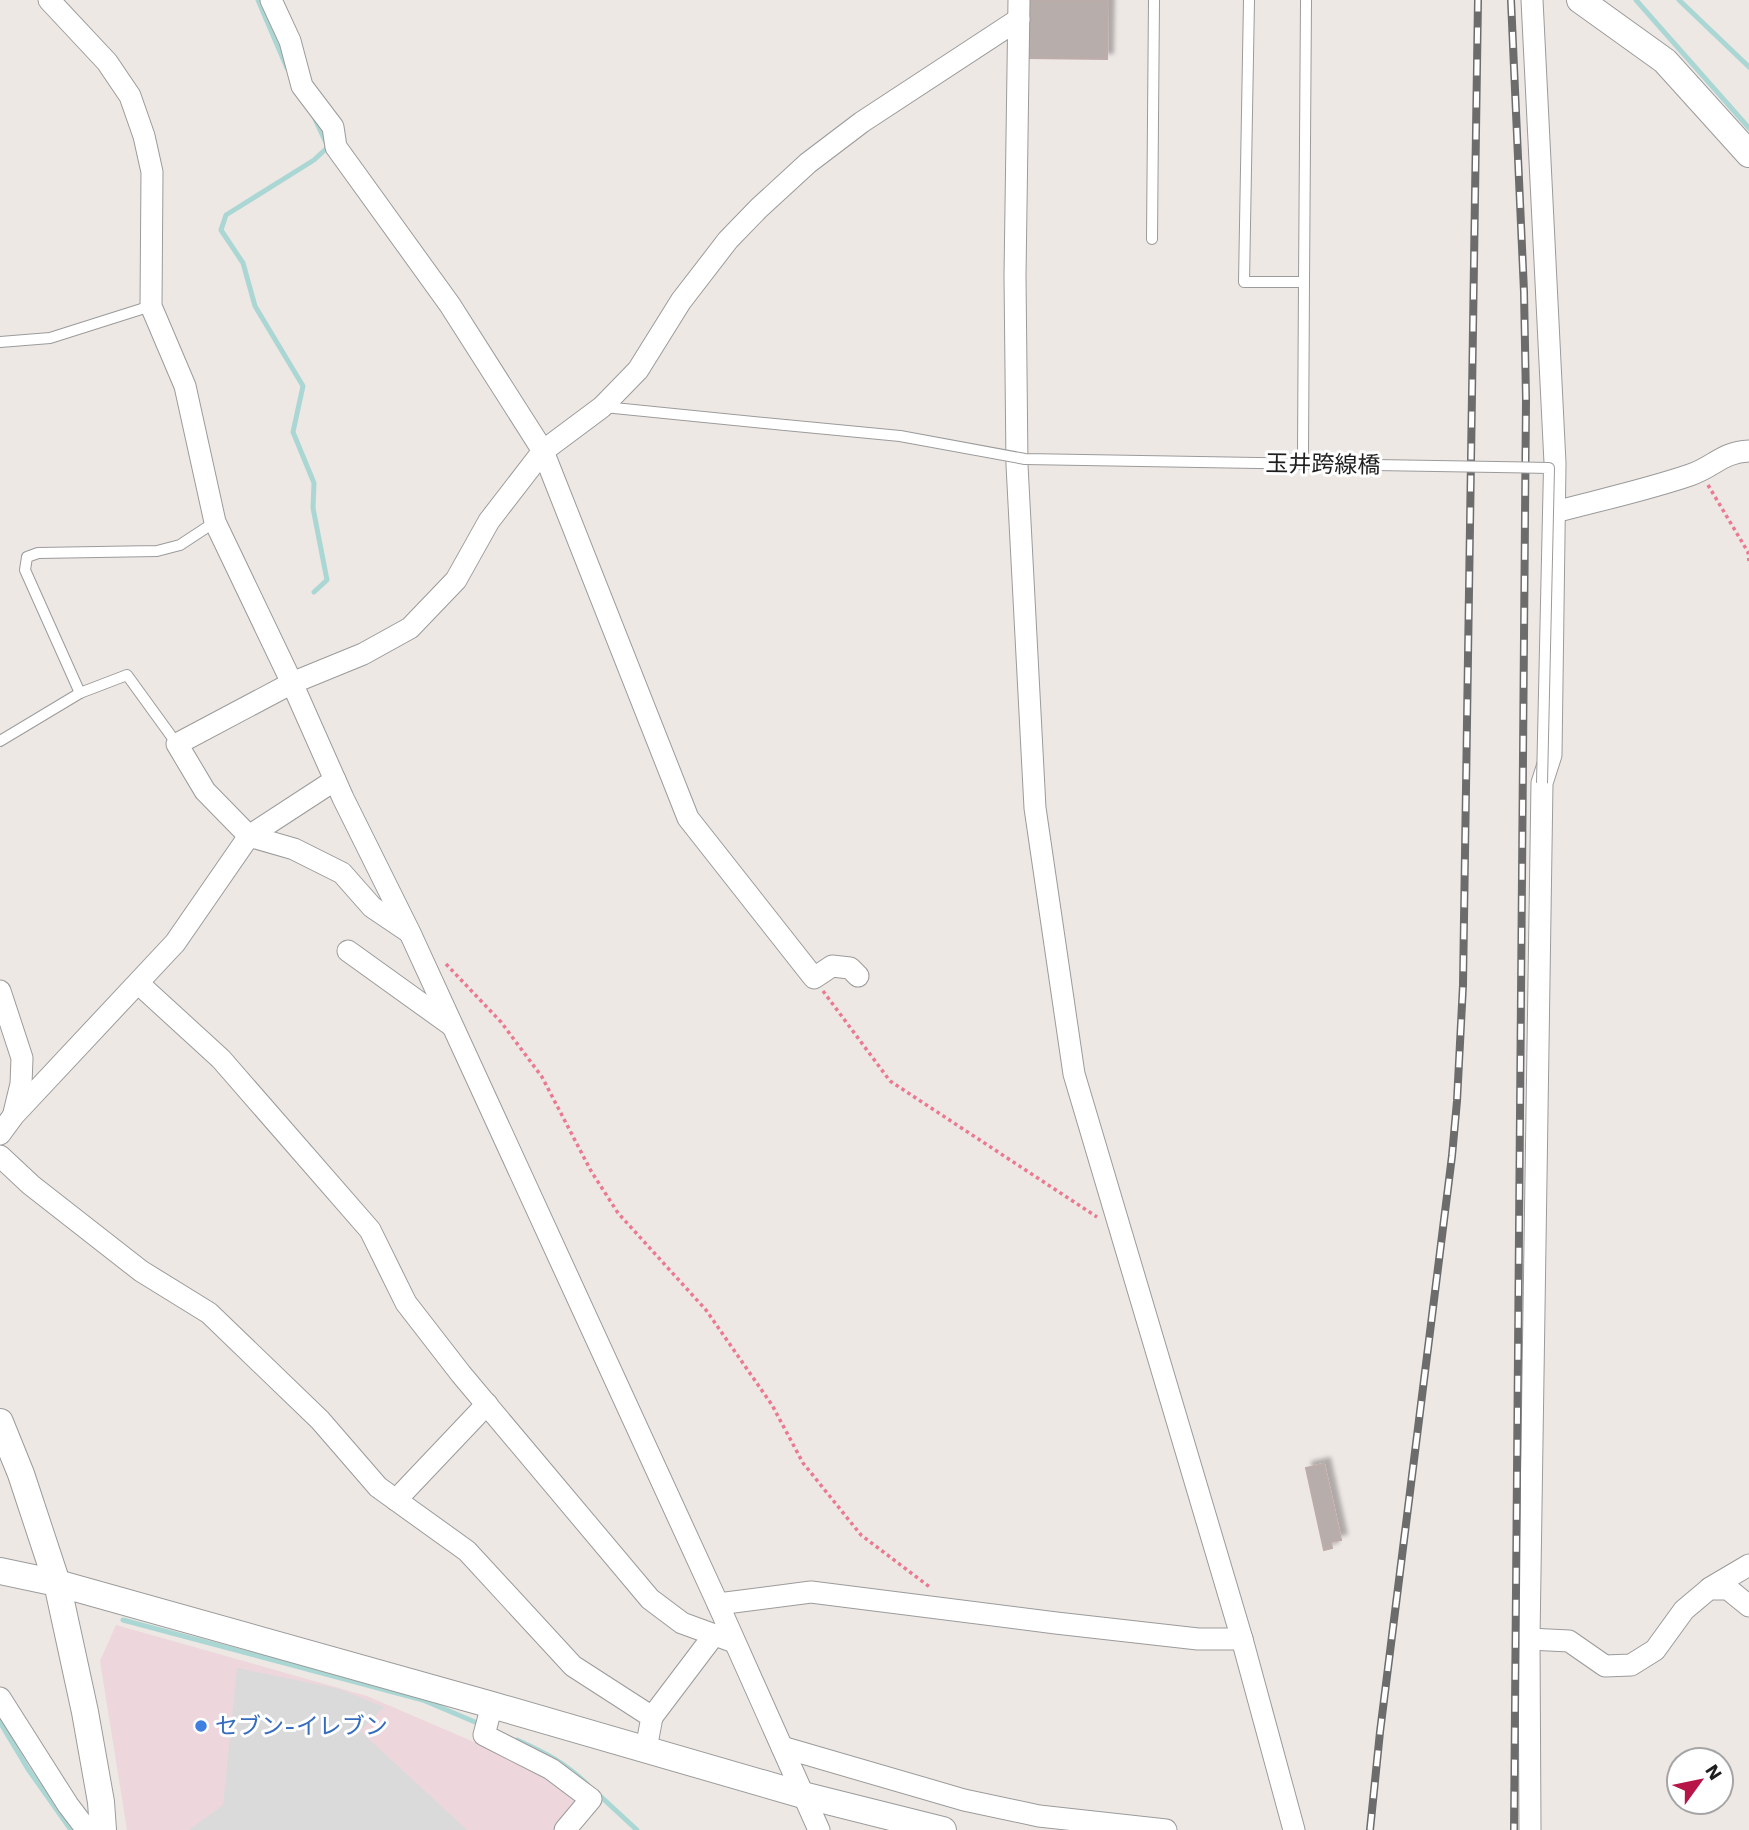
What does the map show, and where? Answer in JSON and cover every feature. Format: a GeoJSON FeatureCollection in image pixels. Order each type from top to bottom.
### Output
{"type":"FeatureCollection","features":[{"type":"Feature","properties":{"kind":"street"},"geometry":{"type":"LineString","coordinates":[[49,0],[107,62],[130,96],[144,136],[152,172],[151,306],[184,386],[215,522],[335,780],[410,933],[718,1604],[724,1639],[782,1747],[819,1830]]}},
{"type":"Feature","properties":{"kind":"street"},"geometry":{"type":"LineString","coordinates":[[271,0],[290,41],[302,86],[333,127],[336,147],[450,305],[543,452],[688,818],[814,978],[832,966],[850,968],[858,976]]}},
{"type":"Feature","properties":{"kind":"street"},"geometry":{"type":"LineString","coordinates":[[1531,1830],[1529,1639],[1542,783],[1551,755],[1555,512],[1553,382],[1532,0]]}},
{"type":"Feature","properties":{"kind":"street"},"geometry":{"type":"LineString","coordinates":[[1580,0],[1665,61],[1749,154]]}},
{"type":"Feature","properties":{"kind":"street"},"geometry":{"type":"LineString","coordinates":[[410,933],[372,906],[342,873],[294,849],[250,836],[205,791],[177,744],[292,683],[363,654],[410,628],[456,580],[489,521],[543,452],[602,407],[638,370],[681,301],[728,240],[808,163],[1019,10]]}},
{"type":"Feature","properties":{"kind":"street"},"geometry":{"type":"LineString","coordinates":[[1019,10],[1017,465],[1035,808],[1074,1074],[1242,1639],[1294,1830]]}},
{"type":"Feature","properties":{"kind":"street"},"geometry":{"type":"LineString","coordinates":[[1555,512],[1662,484],[1699,471],[1727,454],[1749,451]]}},
{"type":"Feature","properties":{"kind":"street"},"geometry":{"type":"LineString","coordinates":[[0,1134],[14,1115],[175,943],[250,836],[335,780]]}},
{"type":"Feature","properties":{"kind":"street"},"geometry":{"type":"LineString","coordinates":[[348,951],[453,1026]]}},
{"type":"Feature","properties":{"kind":"street"},"geometry":{"type":"LineString","coordinates":[[138,984],[221,1059],[370,1230],[405,1303],[650,1599],[682,1623],[724,1639]]}},
{"type":"Feature","properties":{"kind":"street"},"geometry":{"type":"LineString","coordinates":[[0,991],[22,1058],[21,1084],[14,1115]]}},
{"type":"Feature","properties":{"kind":"street"},"geometry":{"type":"LineString","coordinates":[[0,1156],[31,1185],[141,1271],[209,1313],[320,1420],[378,1487],[467,1551],[573,1666],[652,1717]]}},
{"type":"Feature","properties":{"kind":"street"},"geometry":{"type":"LineString","coordinates":[[396,1500],[487,1404]]}},
{"type":"Feature","properties":{"kind":"street"},"geometry":{"type":"LineString","coordinates":[[0,1422],[21,1474],[57,1583],[102,1802],[103,1830]]}},
{"type":"Feature","properties":{"kind":"street"},"geometry":{"type":"LineString","coordinates":[[1529,1639],[1569,1641],[1605,1666],[1631,1665],[1655,1650],[1684,1610],[1709,1589],[1749,1565]]}},
{"type":"Feature","properties":{"kind":"street"},"geometry":{"type":"LineString","coordinates":[[0,1571],[57,1583],[489,1718],[646,1749],[803,1795],[943,1830]]}},
{"type":"Feature","properties":{"kind":"street"},"geometry":{"type":"LineString","coordinates":[[1709,1589],[1728,1589],[1749,1606]]}},
{"type":"Feature","properties":{"kind":"street"},"geometry":{"type":"LineString","coordinates":[[718,1604],[811,1592],[1198,1639],[1242,1639]]}},
{"type":"Feature","properties":{"kind":"street"},"geometry":{"type":"LineString","coordinates":[[646,1749],[652,1717],[724,1639]]}},
{"type":"Feature","properties":{"kind":"street"},"geometry":{"type":"LineString","coordinates":[[0,1698],[68,1805],[87,1830]]}},
{"type":"Feature","properties":{"kind":"street"},"geometry":{"type":"LineString","coordinates":[[489,1718],[591,1799],[565,1830]]}},
{"type":"Feature","properties":{"kind":"street"},"geometry":{"type":"LineString","coordinates":[[782,1747],[964,1800],[1039,1816],[1166,1830]]}},
{"type":"Feature","properties":{"kind":"lane"},"geometry":{"type":"LineString","coordinates":[[1152,239],[1154,0]]}},
{"type":"Feature","properties":{"kind":"lane"},"geometry":{"type":"LineString","coordinates":[[1249,0],[1244,282],[1304,282]]}},
{"type":"Feature","properties":{"kind":"lane"},"geometry":{"type":"LineString","coordinates":[[1303,452],[1306,0]]}},
{"type":"Feature","properties":{"kind":"lane"},"geometry":{"type":"LineString","coordinates":[[0,342],[50,338],[151,306]]}},
{"type":"Feature","properties":{"kind":"lane","name":"玉井跨線橋"},"geometry":{"type":"LineString","coordinates":[[602,407],[900,436],[1025,459],[1549,468],[1542,783]]}},
{"type":"Feature","properties":{"kind":"lane"},"geometry":{"type":"LineString","coordinates":[[80,693],[25,570],[27,557],[38,553],[157,551],[180,545],[215,522]]}},
{"type":"Feature","properties":{"kind":"lane"},"geometry":{"type":"LineString","coordinates":[[0,741],[80,693],[127,675],[177,744]]}},
{"type":"Feature","properties":{"kind":"path"},"geometry":{"type":"LineString","coordinates":[[1699,471],[1748,552],[1749,561]]}},
{"type":"Feature","properties":{"kind":"path"},"geometry":{"type":"LineString","coordinates":[[438,957],[501,1022],[542,1077],[591,1171],[618,1213],[706,1310],[772,1405],[803,1463],[861,1535],[935,1591],[939,1608]]}},
{"type":"Feature","properties":{"kind":"path"},"geometry":{"type":"LineString","coordinates":[[814,978],[890,1081],[1122,1234]]}},
{"type":"Feature","properties":{"kind":"shaded area"},"geometry":{"type":"Polygon","coordinates":[[[116,1625],[367,1696],[551,1775],[582,1804],[559,1830],[127,1830],[100,1661],[116,1625]]]}},
{"type":"Feature","properties":{"kind":"shaded area"},"geometry":{"type":"Polygon","coordinates":[[[237,1668],[339,1689],[384,1707],[360,1731],[467,1830],[189,1830],[223,1805],[237,1668]]]}},
{"type":"Feature","properties":{"kind":"building"},"geometry":{"type":"Polygon","coordinates":[[[1029,0],[1108,0],[1107,59],[1028,58],[1029,0]]]}},
{"type":"Feature","properties":{"kind":"building"},"geometry":{"type":"Polygon","coordinates":[[[1324,1464],[1341,1540],[1331,1542],[1332,1548],[1324,1550],[1306,1468],[1324,1464]]]}},
{"type":"Feature","properties":{"kind":"waterway"},"geometry":{"type":"LineString","coordinates":[[258,0],[287,68]]}},
{"type":"Feature","properties":{"kind":"waterway"},"geometry":{"type":"LineString","coordinates":[[1636,0],[1749,128]]}},
{"type":"Feature","properties":{"kind":"waterway"},"geometry":{"type":"LineString","coordinates":[[1679,0],[1749,67]]}},
{"type":"Feature","properties":{"kind":"waterway"},"geometry":{"type":"LineString","coordinates":[[314,592],[327,580],[313,508],[314,483],[293,432],[303,386],[255,306],[243,263],[221,230],[226,215],[314,160],[328,147],[315,119]]}},
{"type":"Feature","properties":{"kind":"waterway"},"geometry":{"type":"LineString","coordinates":[[123,1620],[423,1700],[482,1725]]}},
{"type":"Feature","properties":{"kind":"waterway"},"geometry":{"type":"LineString","coordinates":[[0,1722],[28,1769],[71,1830]]}},
{"type":"Feature","properties":{"kind":"waterway"},"geometry":{"type":"LineString","coordinates":[[517,1740],[555,1759],[588,1785]]}},
{"type":"Feature","properties":{"kind":"waterway"},"geometry":{"type":"LineString","coordinates":[[598,1794],[637,1830]]}},
{"type":"Feature","properties":{"kind":"railway"},"geometry":{"type":"LineString","coordinates":[[1370,1830],[1457,1101],[1463,985],[1478,0]]}},
{"type":"Feature","properties":{"kind":"railway"},"geometry":{"type":"LineString","coordinates":[[1511,0],[1526,399],[1514,1830]]}},
{"type":"Feature","properties":{"kind":"place","name":"セブン-イレブン"},"geometry":{"type":"Point","coordinates":[201,1726]}}]}
